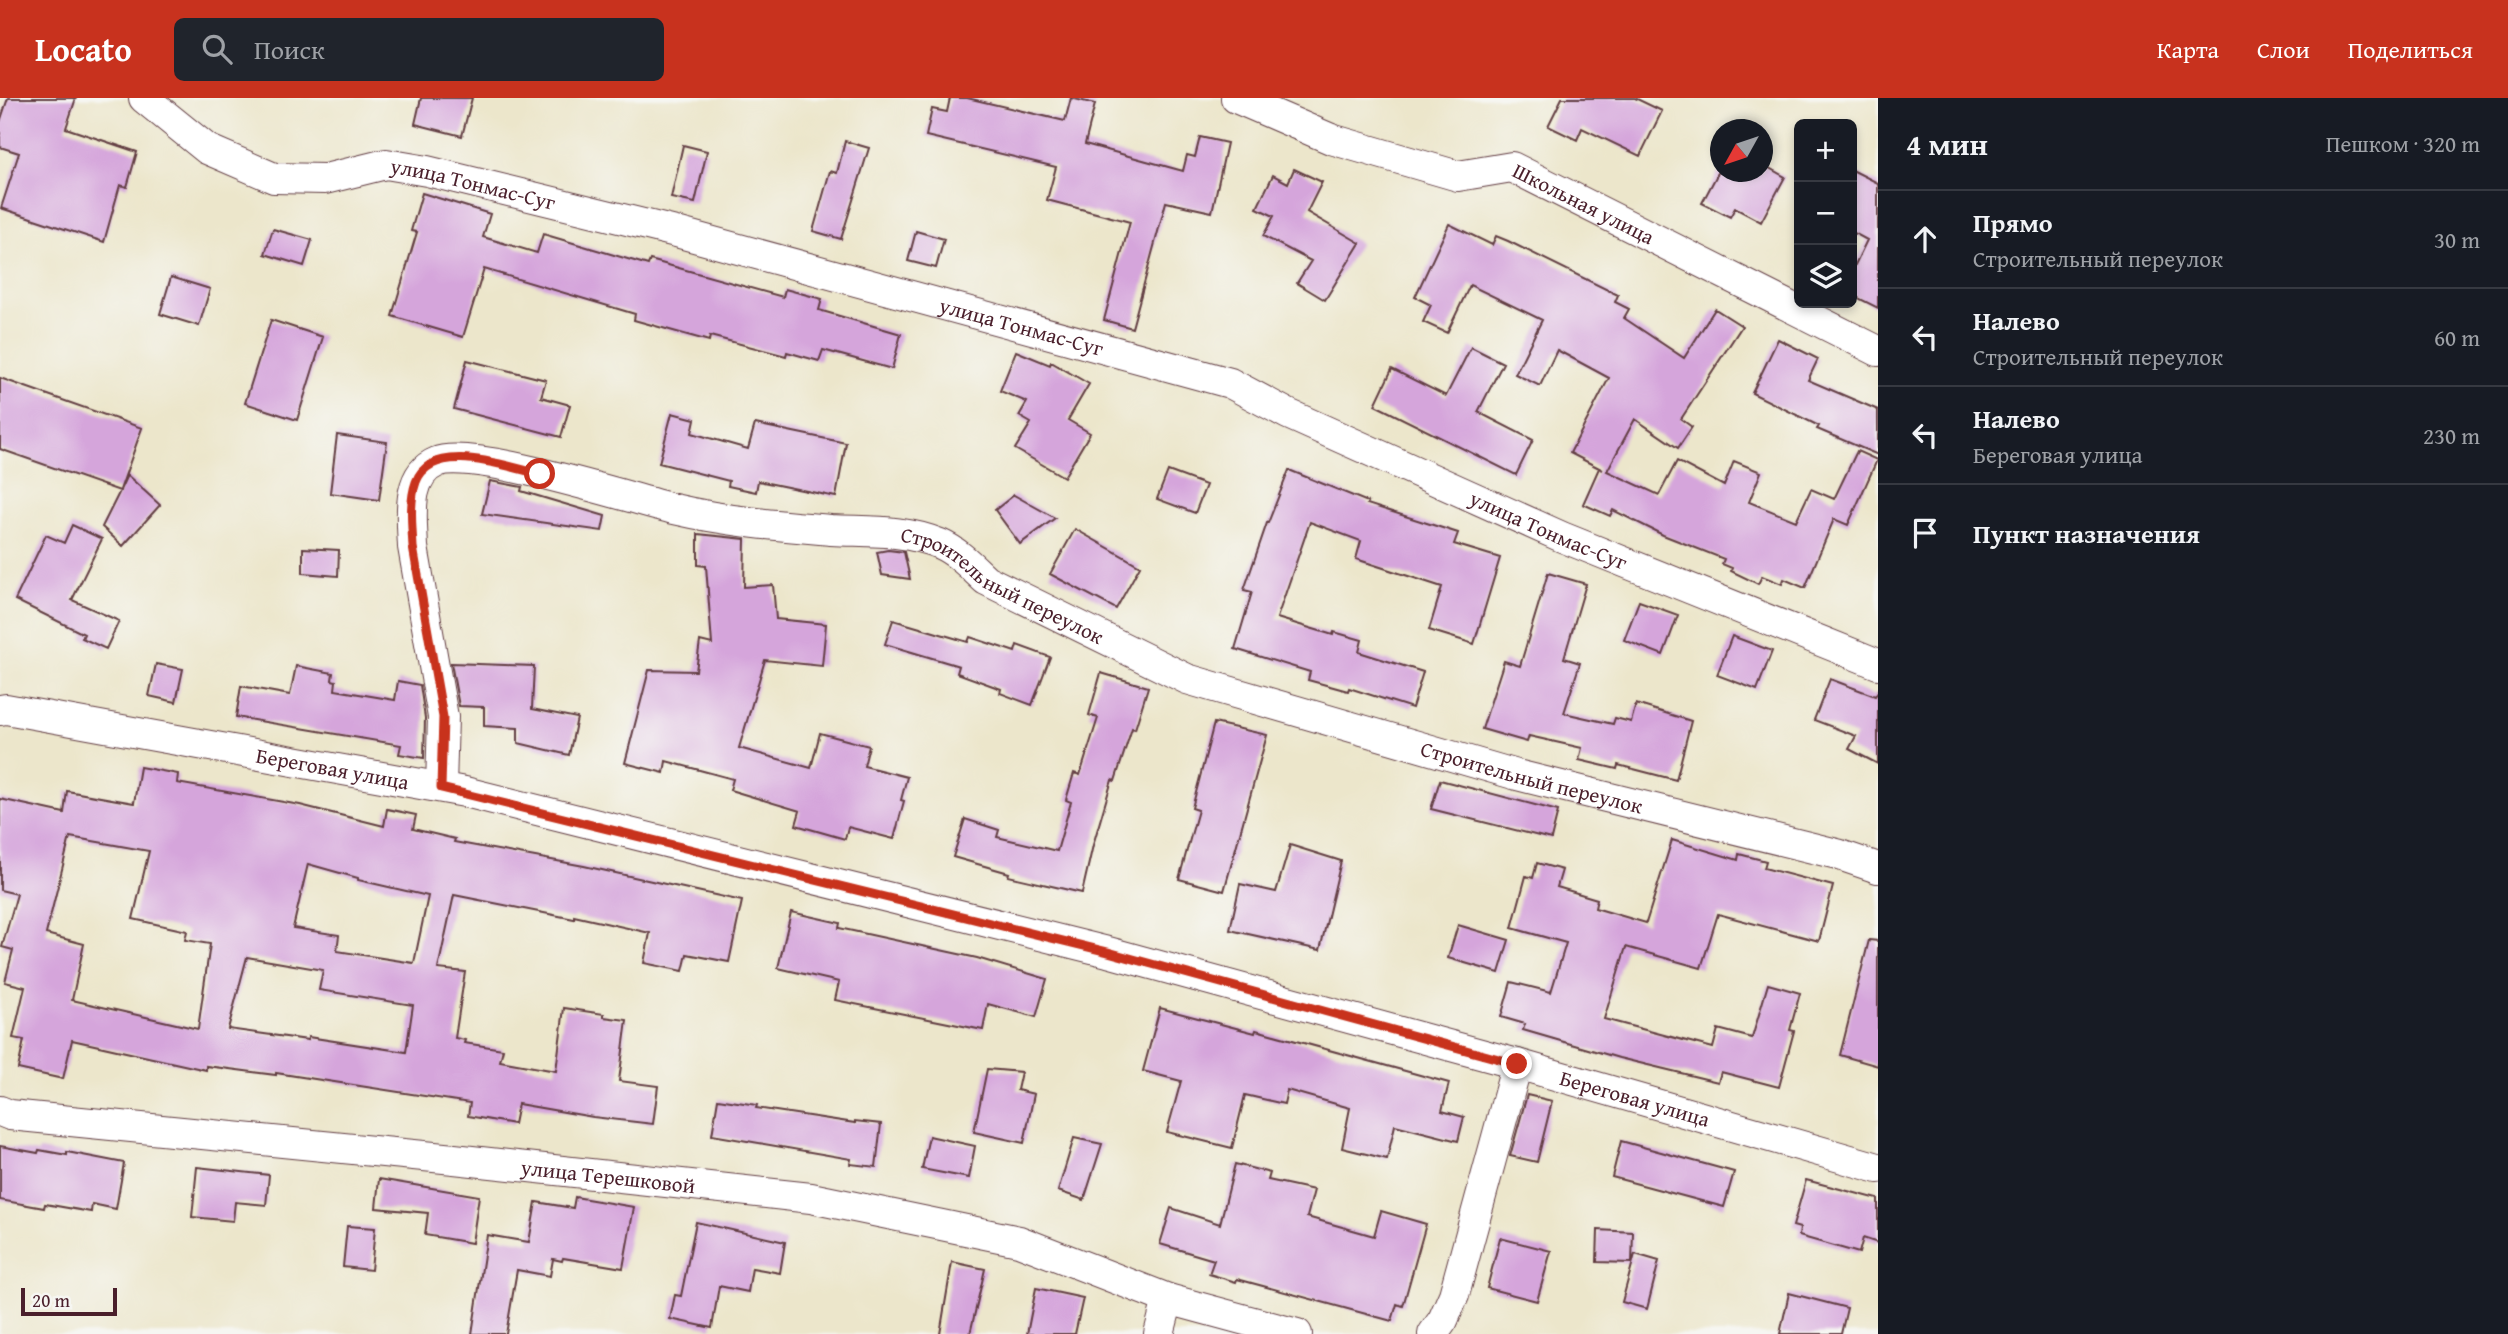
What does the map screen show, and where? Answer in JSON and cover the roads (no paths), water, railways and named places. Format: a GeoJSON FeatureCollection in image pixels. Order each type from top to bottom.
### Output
{"type":"FeatureCollection","features":[{"type":"Feature","properties":{"kind":"street","name":"улица Тонмас-Суг"},"geometry":{"type":"LineString","coordinates":[[145,98],[207,149],[274,178],[325,179],[386,164],[427,171],[680,233],[1230,383],[1288,414],[1562,537],[1878,664]]}},
{"type":"Feature","properties":{"kind":"street","name":"Школьная улица"},"geometry":{"type":"LineString","coordinates":[[1236,98],[1331,139],[1458,176],[1512,167],[1878,351]]}},
{"type":"Feature","properties":{"kind":"street","name":"Строительный переулок"},"geometry":{"type":"LineString","coordinates":[[441,788],[443,717],[413,547],[412,519],[414,490],[421,473],[434,463],[463,458],[540,474],[677,509],[784,526],[889,531],[912,536],[941,545],[963,559],[986,580],[1187,679],[1517,775],[1837,854],[1878,868]]}},
{"type":"Feature","properties":{"kind":"street","name":"Береговая улица"},"geometry":{"type":"LineString","coordinates":[[0,710],[441,788],[1108,952],[1517,1064],[1878,1168]]}},
{"type":"Feature","properties":{"kind":"street"},"geometry":{"type":"LineString","coordinates":[[1433,1334],[1443,1320],[1454,1294],[1517,1064]]}},
{"type":"Feature","properties":{"kind":"street","name":"улица Терешковой"},"geometry":{"type":"LineString","coordinates":[[0,1111],[10,1115],[811,1198],[1019,1241],[1168,1299],[1297,1334]]}},
{"type":"Feature","properties":{"kind":"street"},"geometry":{"type":"LineString","coordinates":[[1159,1334],[1168,1299]]}}]}
